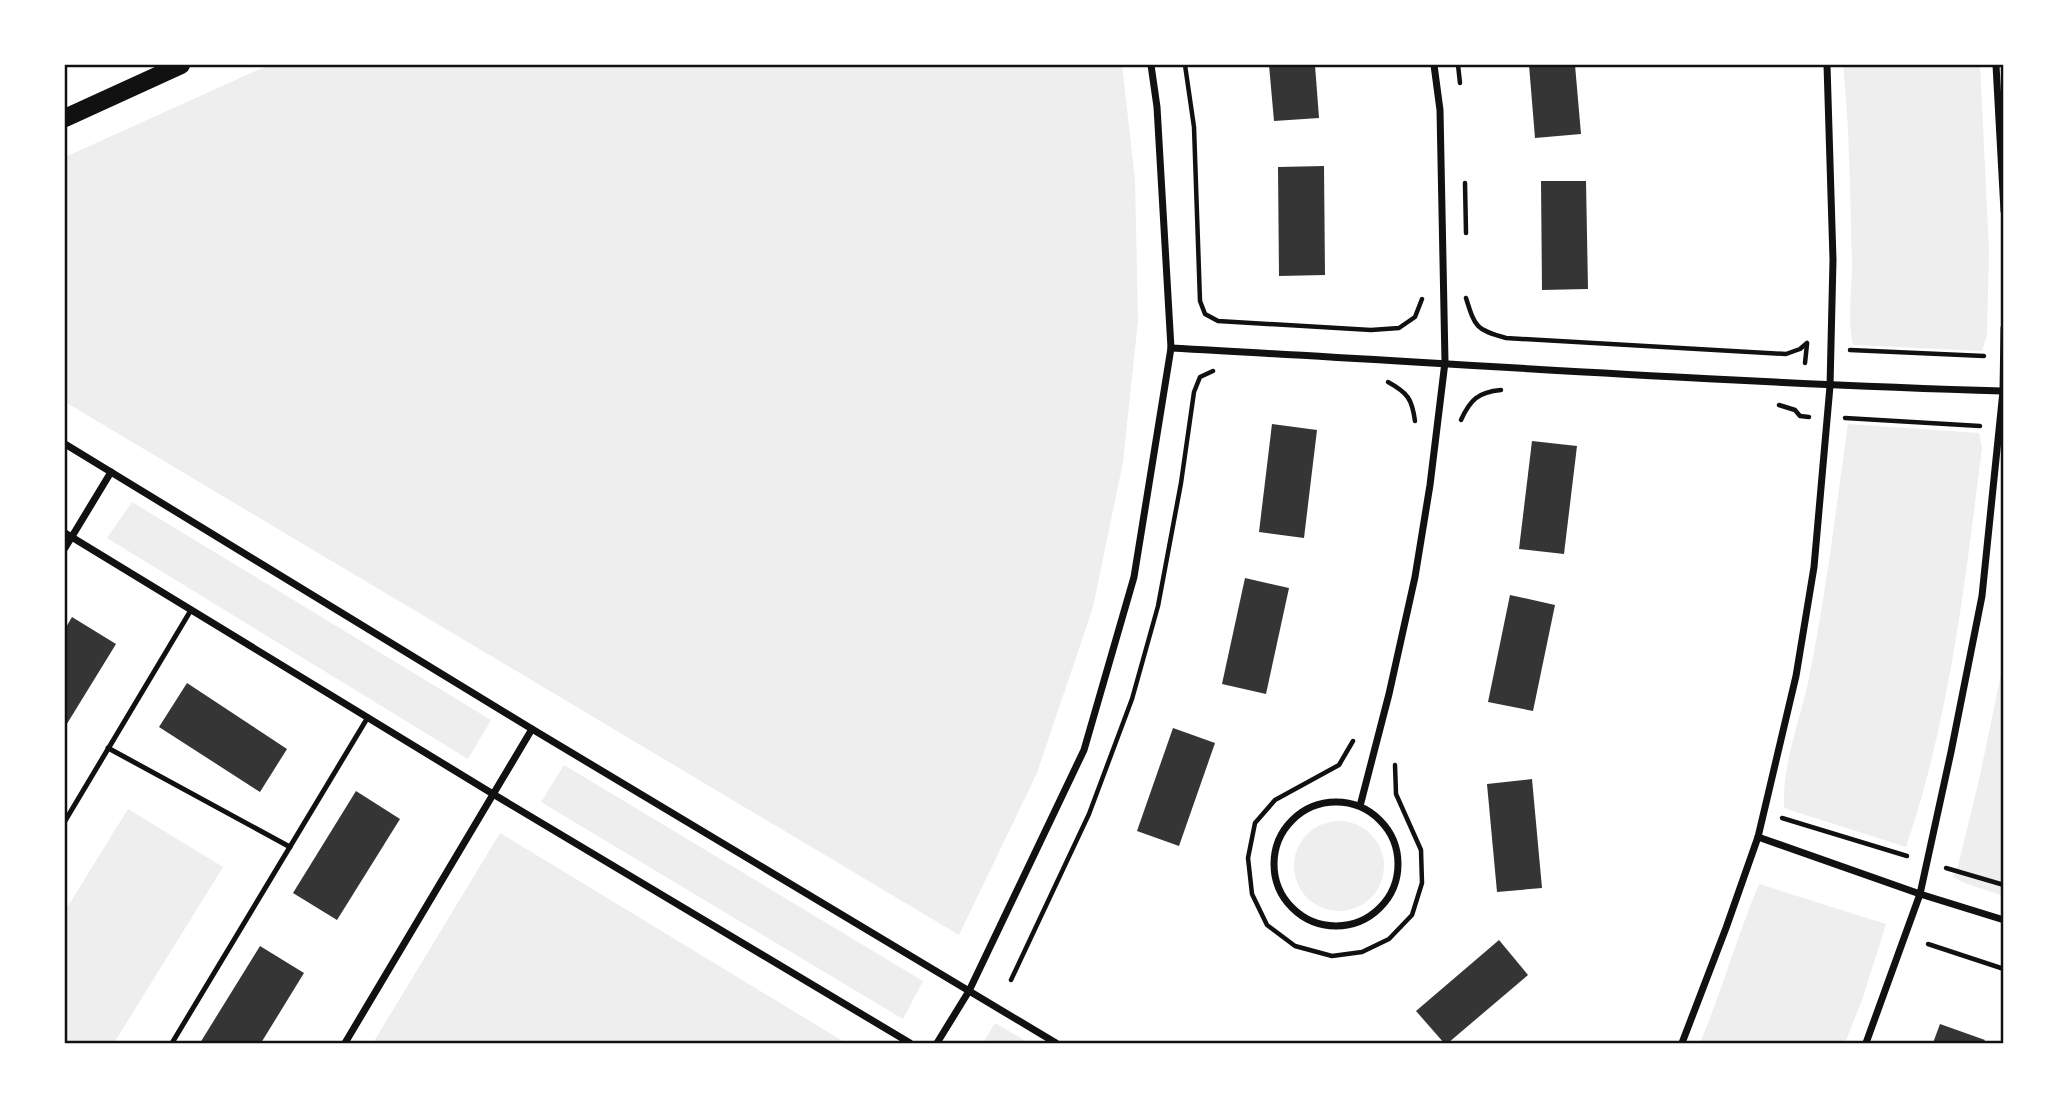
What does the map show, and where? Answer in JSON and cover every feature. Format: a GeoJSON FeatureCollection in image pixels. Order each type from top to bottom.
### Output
{"type":"FeatureCollection","features":[{"type":"Feature","properties":{"kind":"main road"},"geometry":{"type":"LineString","coordinates":[[65,118],[181,65]]}},
{"type":"Feature","properties":{"kind":"street"},"geometry":{"type":"LineString","coordinates":[[937,1043],[969,991],[1084,750],[1133,577],[1171,348],[1157,107],[1151,65]]}},
{"type":"Feature","properties":{"kind":"street"},"geometry":{"type":"LineString","coordinates":[[1360,806],[1415,577],[1430,485],[1445,362],[1440,110],[1434,65]]}},
{"type":"Feature","properties":{"kind":"street"},"geometry":{"type":"LineString","coordinates":[[1682,1043],[1758,837],[1796,676],[1812,580],[1830,386],[1833,260],[1827,65]]}},
{"type":"Feature","properties":{"kind":"street"},"geometry":{"type":"LineString","coordinates":[[1996,65],[2004,211]]}},
{"type":"Feature","properties":{"kind":"street"},"geometry":{"type":"LineString","coordinates":[[1866,1043],[1920,894],[1982,596],[2003,391],[2004,328]]}},
{"type":"Feature","properties":{"kind":"street"},"geometry":{"type":"LineString","coordinates":[[1171,348],[1830,386],[2003,391]]}},
{"type":"Feature","properties":{"kind":"street"},"geometry":{"type":"LineString","coordinates":[[65,444],[532,729],[1056,1043]]}},
{"type":"Feature","properties":{"kind":"street"},"geometry":{"type":"LineString","coordinates":[[65,548],[68,535],[111,472]]}},
{"type":"Feature","properties":{"kind":"street"},"geometry":{"type":"LineString","coordinates":[[68,535],[493,794],[910,1043]]}},
{"type":"Feature","properties":{"kind":"street"},"geometry":{"type":"LineString","coordinates":[[345,1043],[532,729]]}},
{"type":"Feature","properties":{"kind":"street"},"geometry":{"type":"LineString","coordinates":[[1340,802],[1360,806],[1378,817],[1391,834],[1398,854],[1398,876],[1390,896],[1376,912],[1357,923],[1336,926],[1314,922],[1296,911],[1283,897],[1276,879],[1274,859],[1278,840],[1289,824],[1303,811],[1321,803],[1340,802]]}},
{"type":"Feature","properties":{"kind":"street"},"geometry":{"type":"LineString","coordinates":[[1758,837],[1920,894],[2004,920]]}},
{"type":"Feature","properties":{"kind":"lane"},"geometry":{"type":"LineString","coordinates":[[65,821],[191,610]]}},
{"type":"Feature","properties":{"kind":"lane"},"geometry":{"type":"LineString","coordinates":[[172,1043],[368,717]]}},
{"type":"Feature","properties":{"kind":"lane"},"geometry":{"type":"LineString","coordinates":[[108,748],[290,847]]}},
{"type":"Feature","properties":{"kind":"path"},"geometry":{"type":"LineString","coordinates":[[1185,65],[1194,127],[1200,301],[1205,314],[1218,321],[1385,330],[1399,328],[1415,317],[1423,298]]}},
{"type":"Feature","properties":{"kind":"path"},"geometry":{"type":"LineString","coordinates":[[1458,65],[1461,89]]}},
{"type":"Feature","properties":{"kind":"path"},"geometry":{"type":"LineString","coordinates":[[1465,180],[1466,245]]}},
{"type":"Feature","properties":{"kind":"path"},"geometry":{"type":"LineString","coordinates":[[1466,297],[1473,321],[1486,333],[1506,338],[1786,354],[1807,343]]}},
{"type":"Feature","properties":{"kind":"path"},"geometry":{"type":"LineString","coordinates":[[1800,348],[2004,357]]}},
{"type":"Feature","properties":{"kind":"path"},"geometry":{"type":"LineString","coordinates":[[1764,813],[2004,885]]}},
{"type":"Feature","properties":{"kind":"path"},"geometry":{"type":"LineString","coordinates":[[1928,944],[2004,969]]}},
{"type":"Feature","properties":{"kind":"shaded area"},"geometry":{"type":"Polygon","coordinates":[[[269,65],[1122,65],[1135,179],[1138,321],[1123,462],[1093,607],[1037,773],[959,935],[65,402],[65,157],[269,65]]]}},
{"type":"Feature","properties":{"kind":"shaded area"},"geometry":{"type":"Polygon","coordinates":[[[1843,65],[1980,65],[1989,249],[1987,335],[1982,351],[1853,345],[1850,315],[1852,264],[1849,164],[1843,65]]]}},
{"type":"Feature","properties":{"kind":"shaded area"},"geometry":{"type":"Polygon","coordinates":[[[1848,424],[1979,433],[1982,448],[1962,599],[1945,699],[1934,749],[1906,847],[1784,808],[1789,759],[1821,615],[1848,424]]]}},
{"type":"Feature","properties":{"kind":"shaded area"},"geometry":{"type":"Polygon","coordinates":[[[132,502],[491,720],[468,759],[107,538],[132,502]]]}},
{"type":"Feature","properties":{"kind":"shaded area"},"geometry":{"type":"Polygon","coordinates":[[[2004,660],[2004,896],[1953,877],[1979,780],[2004,660]]]}},
{"type":"Feature","properties":{"kind":"shaded area"},"geometry":{"type":"Polygon","coordinates":[[[564,765],[923,981],[903,1019],[541,802],[564,765]]]}},
{"type":"Feature","properties":{"kind":"shaded area"},"geometry":{"type":"Polygon","coordinates":[[[128,809],[223,867],[114,1043],[65,1043],[65,911],[128,809]]]}},
{"type":"Feature","properties":{"kind":"shaded area"},"geometry":{"type":"Polygon","coordinates":[[[1339,821],[1356,824],[1371,834],[1381,849],[1384,866],[1381,883],[1371,898],[1356,908],[1339,911],[1322,908],[1307,898],[1297,883],[1294,866],[1297,849],[1307,834],[1322,824],[1339,821]]]}},
{"type":"Feature","properties":{"kind":"shaded area"},"geometry":{"type":"Polygon","coordinates":[[[500,833],[846,1043],[373,1043],[500,833]]]}},
{"type":"Feature","properties":{"kind":"shaded area"},"geometry":{"type":"Polygon","coordinates":[[[1759,884],[1886,924],[1845,1043],[1700,1043],[1759,884]]]}},
{"type":"Feature","properties":{"kind":"shaded area"},"geometry":{"type":"Polygon","coordinates":[[[995,1023],[1029,1043],[983,1043],[995,1023]]]}},
{"type":"Feature","properties":{"kind":"building"},"geometry":{"type":"Polygon","coordinates":[[[1269,65],[1315,65],[1319,118],[1274,121],[1269,65]]]}},
{"type":"Feature","properties":{"kind":"building"},"geometry":{"type":"Polygon","coordinates":[[[1529,65],[1575,65],[1581,134],[1535,138],[1529,65]]]}},
{"type":"Feature","properties":{"kind":"building"},"geometry":{"type":"Polygon","coordinates":[[[1324,166],[1325,275],[1279,276],[1278,167],[1324,166]]]}},
{"type":"Feature","properties":{"kind":"building"},"geometry":{"type":"Polygon","coordinates":[[[1541,181],[1586,181],[1588,289],[1542,290],[1541,181]]]}},
{"type":"Feature","properties":{"kind":"building"},"geometry":{"type":"Polygon","coordinates":[[[1272,424],[1317,430],[1304,538],[1259,532],[1272,424]]]}},
{"type":"Feature","properties":{"kind":"building"},"geometry":{"type":"Polygon","coordinates":[[[1532,441],[1577,446],[1564,554],[1519,549],[1532,441]]]}},
{"type":"Feature","properties":{"kind":"building"},"geometry":{"type":"Polygon","coordinates":[[[1245,578],[1289,588],[1266,694],[1222,684],[1245,578]]]}},
{"type":"Feature","properties":{"kind":"building"},"geometry":{"type":"Polygon","coordinates":[[[1510,595],[1555,605],[1533,711],[1488,702],[1510,595]]]}},
{"type":"Feature","properties":{"kind":"building"},"geometry":{"type":"Polygon","coordinates":[[[72,617],[116,644],[65,727],[65,629],[72,617]]]}},
{"type":"Feature","properties":{"kind":"building"},"geometry":{"type":"Polygon","coordinates":[[[187,683],[287,749],[260,792],[159,727],[187,683]]]}},
{"type":"Feature","properties":{"kind":"building"},"geometry":{"type":"Polygon","coordinates":[[[1173,728],[1215,743],[1179,846],[1137,831],[1173,728]]]}},
{"type":"Feature","properties":{"kind":"building"},"geometry":{"type":"Polygon","coordinates":[[[1532,779],[1542,888],[1497,892],[1487,784],[1532,779]]]}},
{"type":"Feature","properties":{"kind":"building"},"geometry":{"type":"Polygon","coordinates":[[[356,791],[400,819],[337,920],[293,893],[356,791]]]}},
{"type":"Feature","properties":{"kind":"building"},"geometry":{"type":"Polygon","coordinates":[[[1499,940],[1528,975],[1448,1043],[1444,1043],[1416,1011],[1499,940]]]}},
{"type":"Feature","properties":{"kind":"building"},"geometry":{"type":"Polygon","coordinates":[[[260,946],[304,973],[261,1043],[200,1043],[260,946]]]}},
{"type":"Feature","properties":{"kind":"building"},"geometry":{"type":"Polygon","coordinates":[[[1940,1024],[1985,1040],[1983,1043],[1933,1043],[1940,1024]]]}}]}
